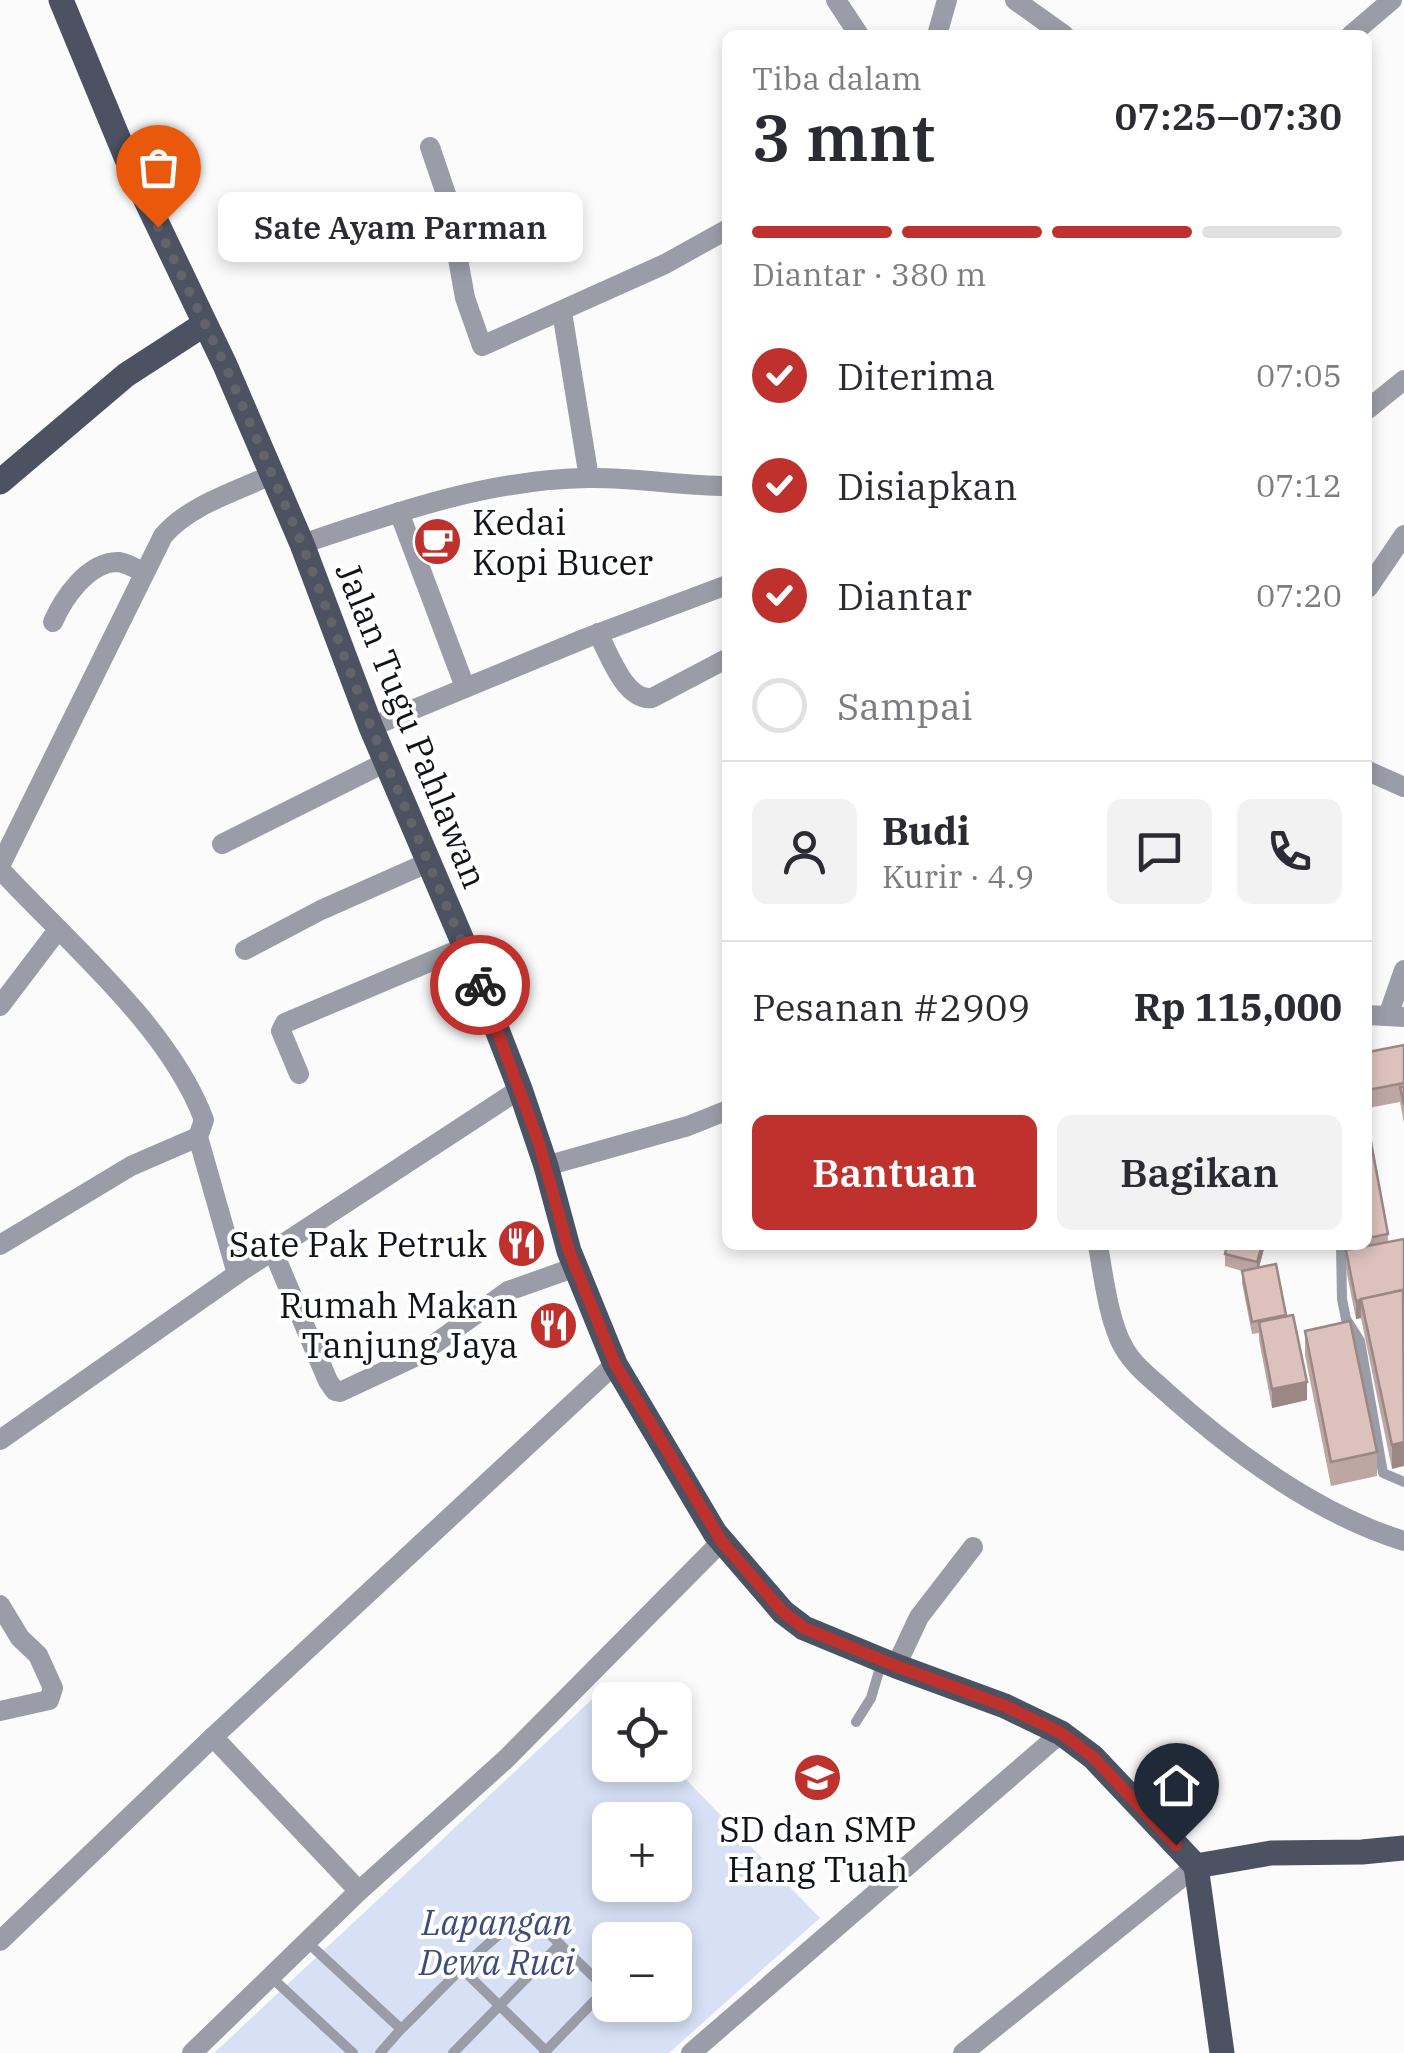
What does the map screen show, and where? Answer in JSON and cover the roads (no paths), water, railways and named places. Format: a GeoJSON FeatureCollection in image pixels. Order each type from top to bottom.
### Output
{"type":"FeatureCollection","features":[{"type":"Feature","properties":{"kind":"main road","name":"Jalan Tugu Pahlawan"},"geometry":{"type":"LineString","coordinates":[[61,0],[123,153],[225,365],[302,544],[371,727],[465,947],[520,1089],[576,1267],[615,1364],[722,1542],[783,1612],[804,1628],[1005,1706],[1061,1733],[1093,1757],[1196,1866]]}},
{"type":"Feature","properties":{"kind":"main road"},"geometry":{"type":"LineString","coordinates":[[0,482],[126,375],[204,325]]}},
{"type":"Feature","properties":{"kind":"main road"},"geometry":{"type":"LineString","coordinates":[[1222,2053],[1196,1866],[1271,1853],[1404,1848]]}},
{"type":"Feature","properties":{"kind":"street"},"geometry":{"type":"LineString","coordinates":[[836,0],[857,30]]}},
{"type":"Feature","properties":{"kind":"street"},"geometry":{"type":"LineString","coordinates":[[938,30],[946,0]]}},
{"type":"Feature","properties":{"kind":"street"},"geometry":{"type":"LineString","coordinates":[[1015,0],[1057,30]]}},
{"type":"Feature","properties":{"kind":"street"},"geometry":{"type":"LineString","coordinates":[[1357,30],[1392,0]]}},
{"type":"Feature","properties":{"kind":"street"},"geometry":{"type":"LineString","coordinates":[[430,147],[447,197],[465,298],[482,346],[666,264],[722,232]]}},
{"type":"Feature","properties":{"kind":"street"},"geometry":{"type":"LineString","coordinates":[[562,312],[588,478]]}},
{"type":"Feature","properties":{"kind":"street"},"geometry":{"type":"LineString","coordinates":[[1372,407],[1404,380]]}},
{"type":"Feature","properties":{"kind":"street"},"geometry":{"type":"LineString","coordinates":[[237,1274],[198,1137],[204,1120],[172,1061],[144,1021],[0,867],[143,571],[172,526],[194,511],[271,474]]}},
{"type":"Feature","properties":{"kind":"street"},"geometry":{"type":"LineString","coordinates":[[302,544],[400,512],[521,484],[588,478],[722,486]]}},
{"type":"Feature","properties":{"kind":"street"},"geometry":{"type":"LineString","coordinates":[[400,512],[465,687]]}},
{"type":"Feature","properties":{"kind":"street"},"geometry":{"type":"LineString","coordinates":[[1372,582],[1404,534]]}},
{"type":"Feature","properties":{"kind":"street"},"geometry":{"type":"LineString","coordinates":[[53,622],[64,598],[96,570],[119,562],[143,571]]}},
{"type":"Feature","properties":{"kind":"street"},"geometry":{"type":"LineString","coordinates":[[371,727],[598,633],[722,587]]}},
{"type":"Feature","properties":{"kind":"street"},"geometry":{"type":"LineString","coordinates":[[598,633],[634,693],[644,699],[722,661]]}},
{"type":"Feature","properties":{"kind":"street"},"geometry":{"type":"LineString","coordinates":[[222,844],[386,762]]}},
{"type":"Feature","properties":{"kind":"street"},"geometry":{"type":"LineString","coordinates":[[1372,774],[1404,787]]}},
{"type":"Feature","properties":{"kind":"street"},"geometry":{"type":"LineString","coordinates":[[245,950],[321,910],[426,863]]}},
{"type":"Feature","properties":{"kind":"street"},"geometry":{"type":"LineString","coordinates":[[0,1006],[57,931]]}},
{"type":"Feature","properties":{"kind":"street"},"geometry":{"type":"LineString","coordinates":[[298,1074],[281,1031],[285,1023],[465,947]]}},
{"type":"Feature","properties":{"kind":"street"},"geometry":{"type":"LineString","coordinates":[[1387,1016],[1404,970]]}},
{"type":"Feature","properties":{"kind":"street"},"geometry":{"type":"LineString","coordinates":[[0,1440],[237,1274],[520,1089]]}},
{"type":"Feature","properties":{"kind":"street"},"geometry":{"type":"LineString","coordinates":[[546,1166],[688,1126],[722,1112]]}},
{"type":"Feature","properties":{"kind":"street"},"geometry":{"type":"LineString","coordinates":[[0,1244],[131,1166],[198,1137]]}},
{"type":"Feature","properties":{"kind":"street"},"geometry":{"type":"LineString","coordinates":[[1099,1250],[1118,1334],[1125,1350],[1142,1370],[1227,1444],[1364,1528],[1404,1540]]}},
{"type":"Feature","properties":{"kind":"street"},"geometry":{"type":"LineString","coordinates":[[273,1251],[328,1381],[340,1392],[419,1355],[508,1290],[576,1267]]}},
{"type":"Feature","properties":{"kind":"street"},"geometry":{"type":"LineString","coordinates":[[0,1941],[213,1737],[615,1364]]}},
{"type":"Feature","properties":{"kind":"street"},"geometry":{"type":"LineString","coordinates":[[192,2053],[358,1891],[506,1760],[722,1542]]}},
{"type":"Feature","properties":{"kind":"street"},"geometry":{"type":"LineString","coordinates":[[889,1663],[973,1547]]}},
{"type":"Feature","properties":{"kind":"street"},"geometry":{"type":"LineString","coordinates":[[0,1605],[20,1638],[38,1656],[53,1688],[49,1700],[0,1711]]}},
{"type":"Feature","properties":{"kind":"street"},"geometry":{"type":"LineString","coordinates":[[692,2053],[1061,1733]]}},
{"type":"Feature","properties":{"kind":"street"},"geometry":{"type":"LineString","coordinates":[[213,1737],[358,1891]]}},
{"type":"Feature","properties":{"kind":"street"},"geometry":{"type":"LineString","coordinates":[[964,2053],[1196,1866]]}},
{"type":"Feature","properties":{"kind":"lane"},"geometry":{"type":"LineString","coordinates":[[1341,1250],[1344,1309],[1360,1341],[1383,1473],[1404,1482]]}},
{"type":"Feature","properties":{"kind":"lane"},"geometry":{"type":"LineString","coordinates":[[856,1722],[889,1663]]}},
{"type":"Feature","properties":{"kind":"lane"},"geometry":{"type":"LineString","coordinates":[[380,2053],[462,1970],[518,1920],[527,1917],[597,1978],[601,1994],[545,2052],[462,1970]]}},
{"type":"Feature","properties":{"kind":"lane"},"geometry":{"type":"LineString","coordinates":[[306,1942],[402,2030]]}},
{"type":"Feature","properties":{"kind":"lane"},"geometry":{"type":"LineString","coordinates":[[454,2053],[560,1944]]}},
{"type":"Feature","properties":{"kind":"lane"},"geometry":{"type":"LineString","coordinates":[[271,1977],[353,2053]]}},
{"type":"Feature","properties":{"kind":"lane"},"geometry":{"type":"LineString","coordinates":[[391,2042],[403,2053]]}},
{"type":"Feature","properties":{"kind":"place","name":"Sate Ayam Parman"},"geometry":{"type":"Point","coordinates":[158,227]}},
{"type":"Feature","properties":{"kind":"place","name":"Kedai Kopi Bucer"},"geometry":{"type":"Point","coordinates":[437,542]}},
{"type":"Feature","properties":{"kind":"place","name":"Sate Pak Petruk"},"geometry":{"type":"Point","coordinates":[522,1244]}},
{"type":"Feature","properties":{"kind":"place","name":"Rumah Makan Tanjung Jaya"},"geometry":{"type":"Point","coordinates":[553,1325]}},
{"type":"Feature","properties":{"kind":"place","name":"SD dan SMP Hang Tuah"},"geometry":{"type":"Point","coordinates":[818,1777]}},
{"type":"Feature","properties":{"kind":"park label","name":"Lapangan Dewa Ruci"},"geometry":{"type":"Point","coordinates":[497,1942]}}]}
